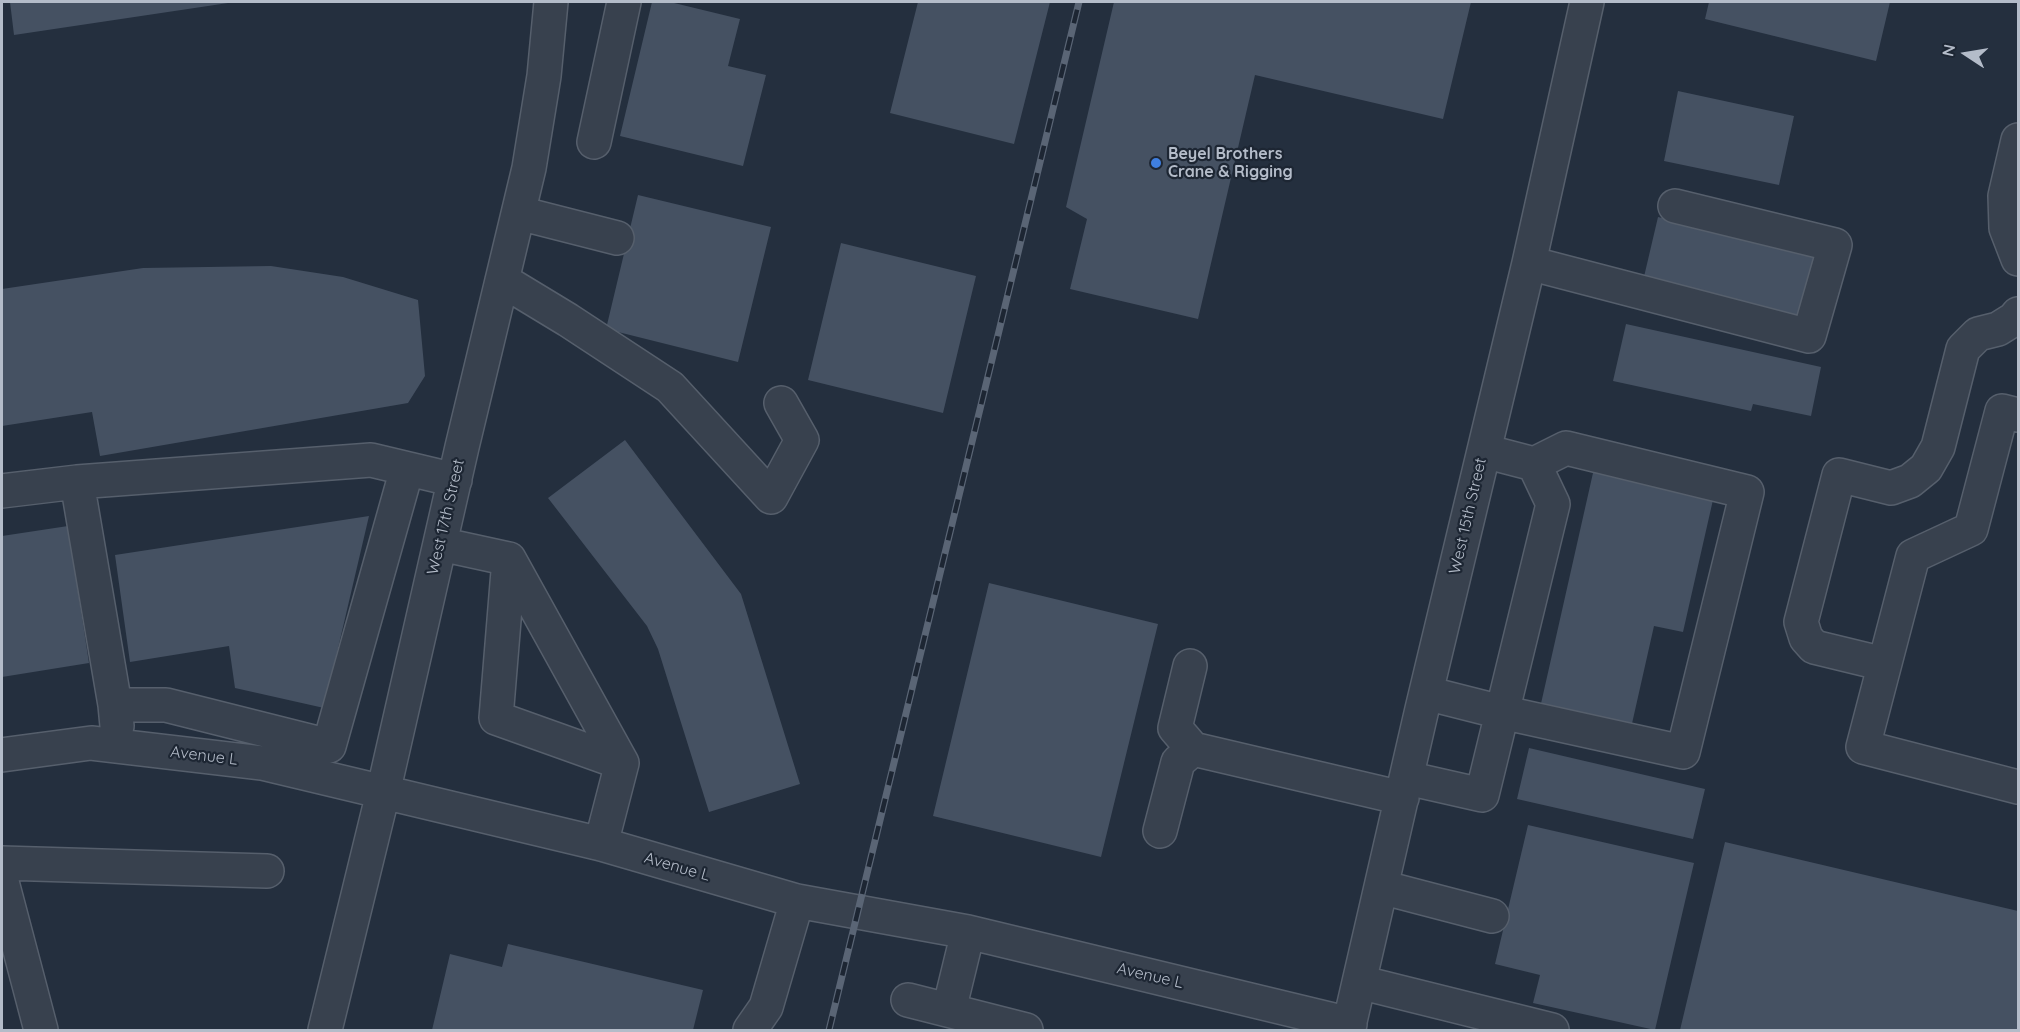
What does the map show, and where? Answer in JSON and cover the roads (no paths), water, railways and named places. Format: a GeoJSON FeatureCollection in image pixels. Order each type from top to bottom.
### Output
{"type":"FeatureCollection","features":[{"type":"Feature","properties":{"kind":"street","name":"West 17th Street"},"geometry":{"type":"LineString","coordinates":[[332,1028],[440,544],[529,168],[544,76],[551,2]]}},
{"type":"Feature","properties":{"kind":"street"},"geometry":{"type":"LineString","coordinates":[[594,142],[624,2]]}},
{"type":"Feature","properties":{"kind":"street","name":"West 15th Street"},"geometry":{"type":"LineString","coordinates":[[1349,1027],[1529,263],[1587,2]]}},
{"type":"Feature","properties":{"kind":"street"},"geometry":{"type":"LineString","coordinates":[[2019,140],[2005,196],[2006,228],[2019,259]]}},
{"type":"Feature","properties":{"kind":"street"},"geometry":{"type":"LineString","coordinates":[[1529,263],[1809,336],[1835,245],[1675,206]]}},
{"type":"Feature","properties":{"kind":"street"},"geometry":{"type":"LineString","coordinates":[[519,213],[617,238]]}},
{"type":"Feature","properties":{"kind":"street"},"geometry":{"type":"LineString","coordinates":[[502,280],[670,387],[771,497],[802,440],[781,403]]}},
{"type":"Feature","properties":{"kind":"street"},"geometry":{"type":"LineString","coordinates":[[1884,664],[1815,647],[1806,638],[1802,622],[1839,475],[1891,488],[1910,481],[1926,468],[1938,447],[1963,349],[1978,334],[1998,328],[2019,314]]}},
{"type":"Feature","properties":{"kind":"street"},"geometry":{"type":"LineString","coordinates":[[2019,416],[2002,411],[1971,530],[1913,556],[1863,747],[2019,787]]}},
{"type":"Feature","properties":{"kind":"street"},"geometry":{"type":"LineString","coordinates":[[1426,693],[1683,752],[1747,492],[1566,448],[1534,464],[1484,451]]}},
{"type":"Feature","properties":{"kind":"street"},"geometry":{"type":"LineString","coordinates":[[2,491],[77,482],[371,460],[455,480]]}},
{"type":"Feature","properties":{"kind":"street"},"geometry":{"type":"LineString","coordinates":[[1190,666],[1175,728],[1193,749],[1404,788],[1482,795],[1553,504],[1534,464]]}},
{"type":"Feature","properties":{"kind":"street"},"geometry":{"type":"LineString","coordinates":[[115,705],[166,705],[329,746],[407,469]]}},
{"type":"Feature","properties":{"kind":"street"},"geometry":{"type":"LineString","coordinates":[[77,482],[115,705],[119,746]]}},
{"type":"Feature","properties":{"kind":"street"},"geometry":{"type":"LineString","coordinates":[[440,544],[509,558],[622,763],[601,844]]}},
{"type":"Feature","properties":{"kind":"street"},"geometry":{"type":"LineString","coordinates":[[509,558],[496,718],[622,763]]}},
{"type":"Feature","properties":{"kind":"street","name":"Avenue L"},"geometry":{"type":"LineString","coordinates":[[2,755],[91,743],[262,763],[601,844],[797,901],[968,932],[1349,1027]]}},
{"type":"Feature","properties":{"kind":"street"},"geometry":{"type":"LineString","coordinates":[[1160,831],[1178,762],[1193,749]]}},
{"type":"Feature","properties":{"kind":"street"},"geometry":{"type":"LineString","coordinates":[[2,863],[267,871]]}},
{"type":"Feature","properties":{"kind":"street"},"geometry":{"type":"LineString","coordinates":[[2,882],[41,1030]]}},
{"type":"Feature","properties":{"kind":"street"},"geometry":{"type":"LineString","coordinates":[[1381,887],[1492,916]]}},
{"type":"Feature","properties":{"kind":"street"},"geometry":{"type":"LineString","coordinates":[[750,1030],[766,1007],[797,901]]}},
{"type":"Feature","properties":{"kind":"street"},"geometry":{"type":"LineString","coordinates":[[949,1010],[968,932]]}},
{"type":"Feature","properties":{"kind":"street"},"geometry":{"type":"LineString","coordinates":[[1359,982],[1552,1030]]}},
{"type":"Feature","properties":{"kind":"street"},"geometry":{"type":"LineString","coordinates":[[908,1000],[1026,1030]]}},
{"type":"Feature","properties":{"kind":"railway"},"geometry":{"type":"LineString","coordinates":[[829,1030],[1079,2]]}},
{"type":"Feature","properties":{"kind":"place","name":"Beyel Brothers Crane & Rigging"},"geometry":{"type":"Point","coordinates":[1156,163]}}]}
